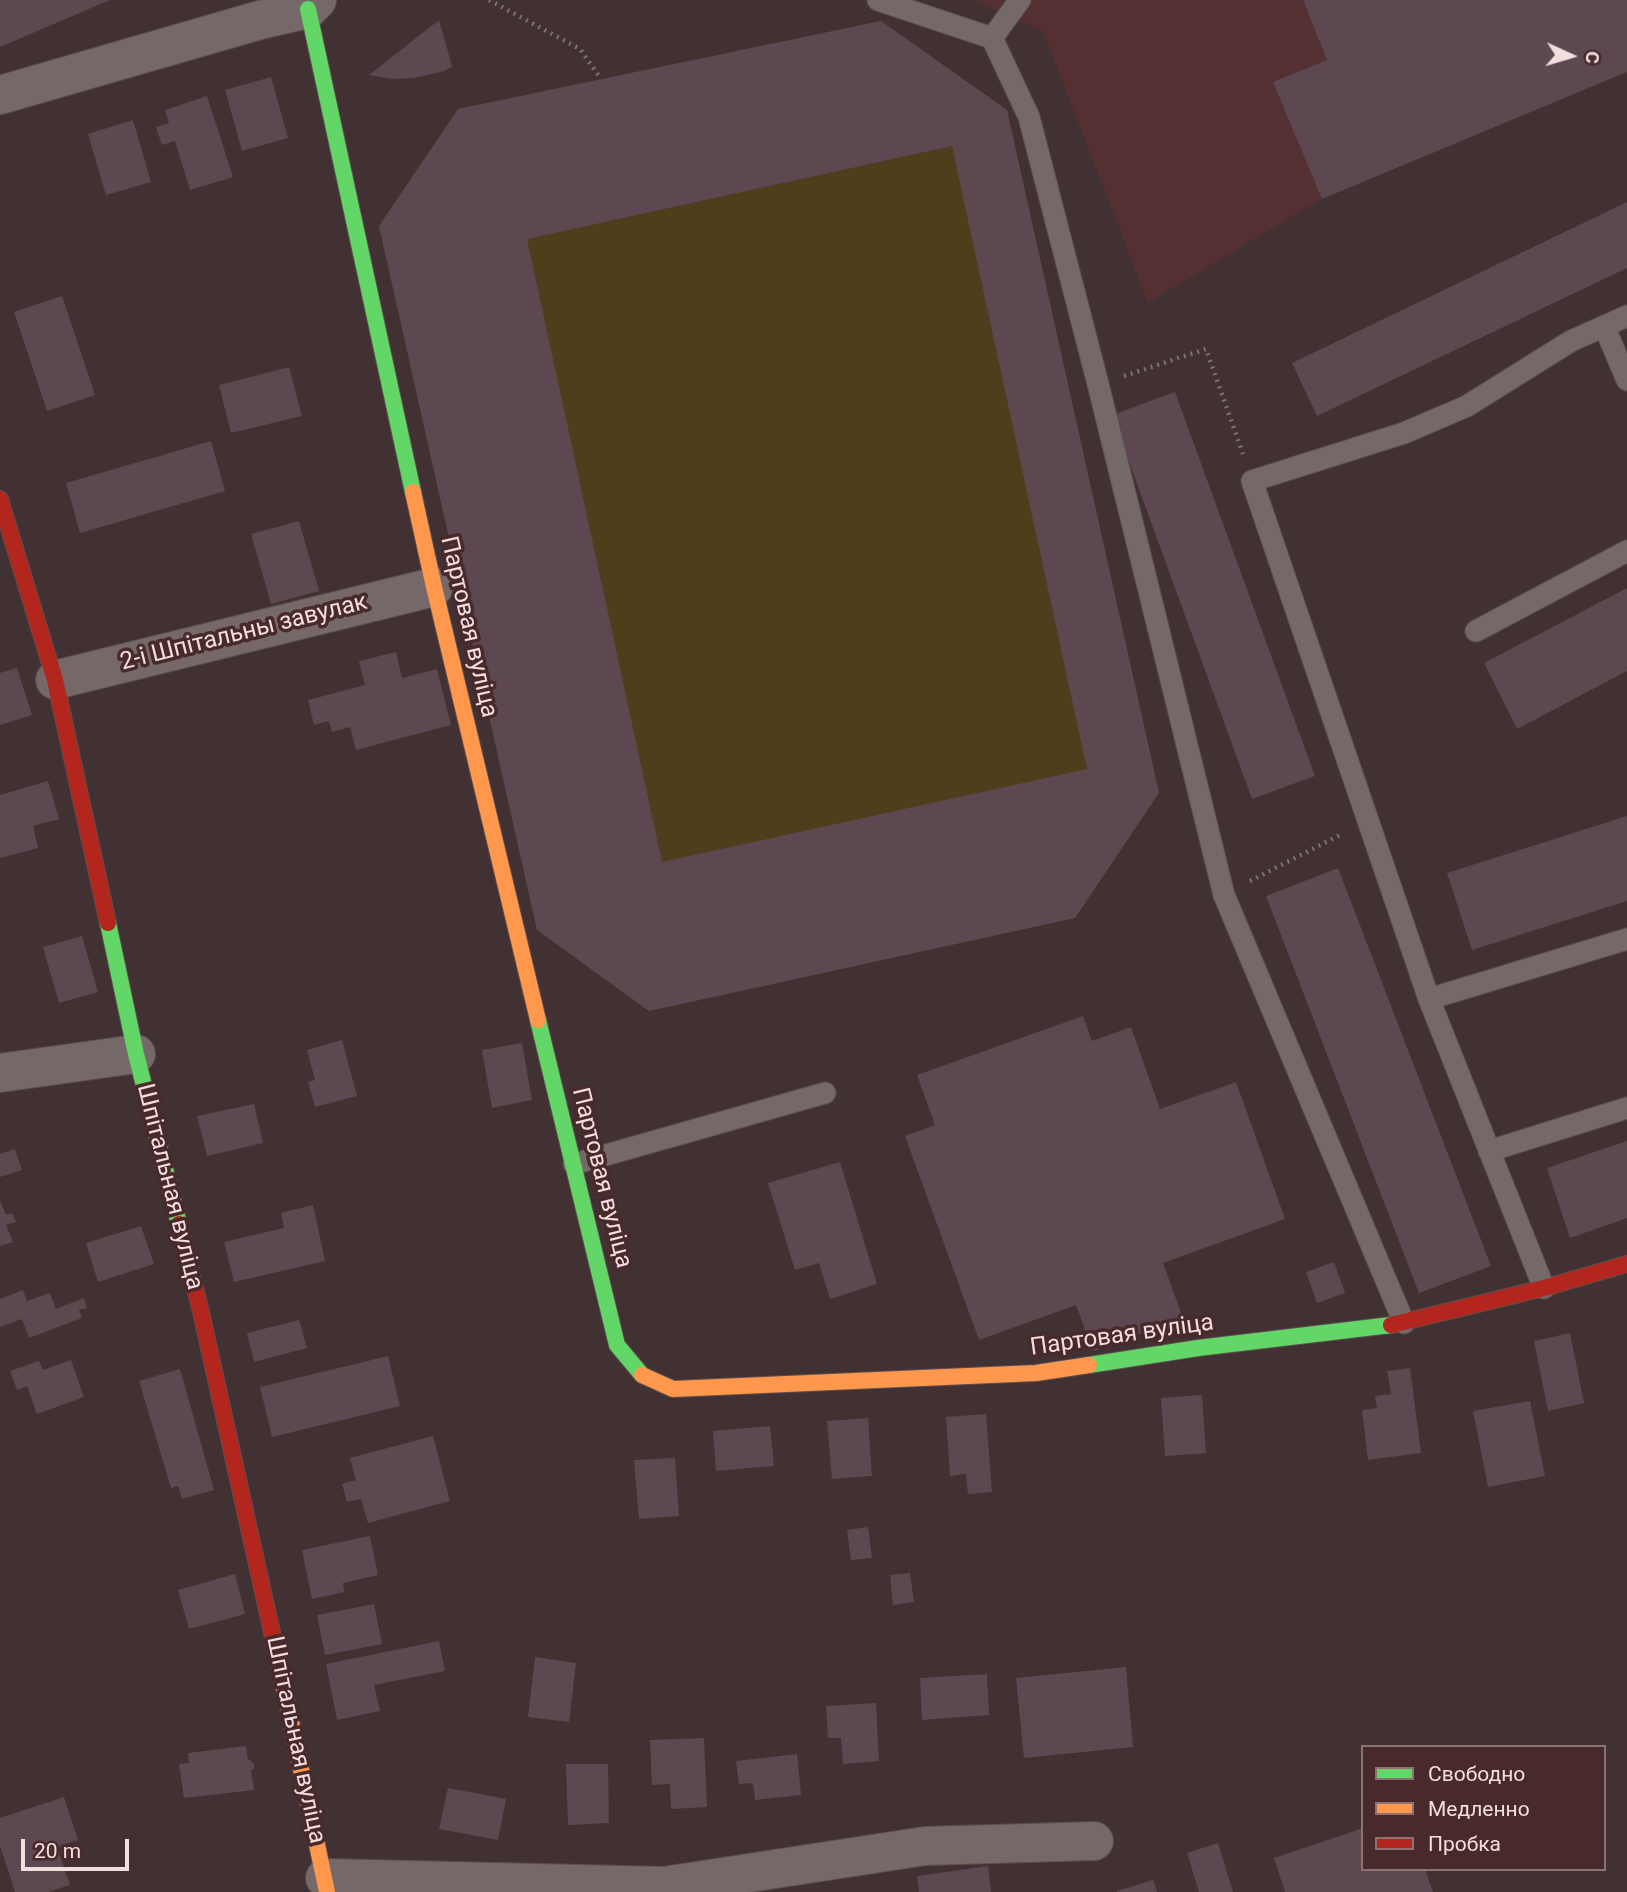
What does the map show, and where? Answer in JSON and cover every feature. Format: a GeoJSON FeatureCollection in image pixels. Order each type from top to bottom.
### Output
{"type":"FeatureCollection","features":[{"type":"Feature","properties":{"kind":"street"},"geometry":{"type":"LineString","coordinates":[[0,94],[256,10],[312,5]]}},
{"type":"Feature","properties":{"kind":"street","name":"Партовая вуліца"},"geometry":{"type":"LineString","coordinates":[[312,5],[434,587],[617,1345],[640,1374],[673,1389],[1036,1373],[1198,1348],[1404,1323],[1627,1264]]}},
{"type":"Feature","properties":{"kind":"street","name":"Шпітальная вуліца"},"geometry":{"type":"LineString","coordinates":[[0,499],[55,680],[135,1054],[201,1312],[326,1885],[664,1886],[925,1846],[1094,1841]]}},
{"type":"Feature","properties":{"kind":"street","name":"2-і Шпітальны завулак"},"geometry":{"type":"LineString","coordinates":[[55,680],[434,587]]}},
{"type":"Feature","properties":{"kind":"street"},"geometry":{"type":"LineString","coordinates":[[0,1073],[135,1054]]}},
{"type":"Feature","properties":{"kind":"lane"},"geometry":{"type":"LineString","coordinates":[[878,0],[992,38],[1029,117],[1224,895],[1404,1323]]}},
{"type":"Feature","properties":{"kind":"lane"},"geometry":{"type":"LineString","coordinates":[[992,38],[1020,0]]}},
{"type":"Feature","properties":{"kind":"lane"},"geometry":{"type":"LineString","coordinates":[[1544,1288],[1429,999],[1252,481],[1417,428],[1466,406],[1571,341],[1627,316]]}},
{"type":"Feature","properties":{"kind":"lane"},"geometry":{"type":"LineString","coordinates":[[1604,327],[1627,380]]}},
{"type":"Feature","properties":{"kind":"lane"},"geometry":{"type":"LineString","coordinates":[[1476,631],[1627,551]]}},
{"type":"Feature","properties":{"kind":"lane"},"geometry":{"type":"LineString","coordinates":[[1429,999],[1627,939]]}},
{"type":"Feature","properties":{"kind":"lane"},"geometry":{"type":"LineString","coordinates":[[574,1164],[825,1093]]}},
{"type":"Feature","properties":{"kind":"lane"},"geometry":{"type":"LineString","coordinates":[[1489,1151],[1627,1108]]}},
{"type":"Feature","properties":{"kind":"path"},"geometry":{"type":"LineString","coordinates":[[489,0],[580,48],[601,79]]}},
{"type":"Feature","properties":{"kind":"path"},"geometry":{"type":"LineString","coordinates":[[1098,384],[1206,349],[1252,481]]}},
{"type":"Feature","properties":{"kind":"path"},"geometry":{"type":"LineString","coordinates":[[1224,895],[1368,820]]}},
{"type":"Feature","properties":{"kind":"shaded area"},"geometry":{"type":"Polygon","coordinates":[[[973,0],[1627,0],[1627,72],[1322,199],[1148,303],[1043,31],[973,0]]]}},
{"type":"Feature","properties":{"kind":"shaded area"},"geometry":{"type":"Polygon","coordinates":[[[881,21],[1007,110],[1159,793],[1075,918],[649,1011],[537,930],[379,226],[458,109],[881,21]]]}},
{"type":"Feature","properties":{"kind":"building"},"geometry":{"type":"Polygon","coordinates":[[[0,0],[110,0],[0,47],[0,0]]]}},
{"type":"Feature","properties":{"kind":"building"},"geometry":{"type":"Polygon","coordinates":[[[1303,0],[1627,0],[1627,72],[1322,199],[1273,82],[1327,60],[1303,0]]]}},
{"type":"Feature","properties":{"kind":"building"},"geometry":{"type":"Polygon","coordinates":[[[439,20],[452,66],[445,71],[413,78],[392,79],[369,75],[439,20]]]}},
{"type":"Feature","properties":{"kind":"building"},"geometry":{"type":"Polygon","coordinates":[[[881,21],[1007,110],[1159,793],[1075,918],[649,1011],[537,930],[379,226],[458,109],[881,21]],[[952,146],[527,239],[662,862],[1087,769],[952,146]]]}},
{"type":"Feature","properties":{"kind":"building"},"geometry":{"type":"Polygon","coordinates":[[[271,77],[288,138],[242,151],[225,90],[271,77]]]}},
{"type":"Feature","properties":{"kind":"building"},"geometry":{"type":"Polygon","coordinates":[[[207,96],[233,177],[190,190],[175,141],[162,145],[156,127],[169,123],[165,110],[207,96]]]}},
{"type":"Feature","properties":{"kind":"building"},"geometry":{"type":"Polygon","coordinates":[[[133,120],[151,182],[106,195],[88,134],[133,120]]]}},
{"type":"Feature","properties":{"kind":"building"},"geometry":{"type":"Polygon","coordinates":[[[1627,202],[1627,268],[1317,416],[1292,363],[1627,202]]]}},
{"type":"Feature","properties":{"kind":"building"},"geometry":{"type":"Polygon","coordinates":[[[62,296],[95,395],[47,411],[14,312],[62,296]]]}},
{"type":"Feature","properties":{"kind":"building"},"geometry":{"type":"Polygon","coordinates":[[[289,367],[302,416],[231,433],[219,385],[289,367]]]}},
{"type":"Feature","properties":{"kind":"building"},"geometry":{"type":"Polygon","coordinates":[[[1175,392],[1315,776],[1252,799],[1112,415],[1175,392]]]}},
{"type":"Feature","properties":{"kind":"building"},"geometry":{"type":"Polygon","coordinates":[[[211,441],[225,491],[80,533],[66,483],[211,441]]]}},
{"type":"Feature","properties":{"kind":"building"},"geometry":{"type":"Polygon","coordinates":[[[299,521],[319,591],[271,604],[251,534],[299,521]]]}},
{"type":"Feature","properties":{"kind":"building"},"geometry":{"type":"Polygon","coordinates":[[[1627,588],[1627,671],[1517,729],[1484,663],[1627,588]]]}},
{"type":"Feature","properties":{"kind":"building"},"geometry":{"type":"Polygon","coordinates":[[[396,652],[402,678],[437,669],[451,725],[356,750],[350,727],[332,732],[329,721],[314,725],[308,700],[365,685],[359,661],[396,652]]]}},
{"type":"Feature","properties":{"kind":"building"},"geometry":{"type":"Polygon","coordinates":[[[17,668],[32,715],[0,725],[0,673],[17,668]]]}},
{"type":"Feature","properties":{"kind":"building"},"geometry":{"type":"Polygon","coordinates":[[[48,781],[59,819],[33,826],[38,848],[0,858],[0,795],[48,781]]]}},
{"type":"Feature","properties":{"kind":"building"},"geometry":{"type":"Polygon","coordinates":[[[1627,816],[1627,901],[1472,950],[1447,873],[1627,816]]]}},
{"type":"Feature","properties":{"kind":"building"},"geometry":{"type":"Polygon","coordinates":[[[1338,868],[1491,1266],[1419,1293],[1266,896],[1338,868]]]}},
{"type":"Feature","properties":{"kind":"building"},"geometry":{"type":"Polygon","coordinates":[[[82,936],[98,992],[59,1003],[43,947],[82,936]]]}},
{"type":"Feature","properties":{"kind":"building"},"geometry":{"type":"Polygon","coordinates":[[[1083,1016],[1092,1041],[1131,1027],[1160,1109],[1236,1082],[1285,1219],[1163,1263],[1183,1318],[1093,1351],[1076,1305],[979,1340],[905,1136],[935,1125],[917,1075],[1083,1016]]]}},
{"type":"Feature","properties":{"kind":"building"},"geometry":{"type":"Polygon","coordinates":[[[342,1040],[357,1096],[315,1107],[308,1082],[315,1080],[307,1050],[342,1040]]]}},
{"type":"Feature","properties":{"kind":"building"},"geometry":{"type":"Polygon","coordinates":[[[522,1043],[532,1100],[492,1108],[482,1050],[522,1043]]]}},
{"type":"Feature","properties":{"kind":"building"},"geometry":{"type":"Polygon","coordinates":[[[254,1104],[263,1143],[207,1156],[197,1116],[254,1104]]]}},
{"type":"Feature","properties":{"kind":"building"},"geometry":{"type":"Polygon","coordinates":[[[1627,1141],[1627,1218],[1570,1238],[1547,1168],[1627,1141]]]}},
{"type":"Feature","properties":{"kind":"building"},"geometry":{"type":"Polygon","coordinates":[[[15,1149],[22,1170],[0,1177],[0,1154],[15,1149]]]}},
{"type":"Feature","properties":{"kind":"building"},"geometry":{"type":"Polygon","coordinates":[[[840,1162],[877,1284],[830,1299],[819,1263],[795,1270],[768,1183],[840,1162]]]}},
{"type":"Feature","properties":{"kind":"building"},"geometry":{"type":"Polygon","coordinates":[[[0,1200],[6,1215],[12,1213],[16,1222],[6,1225],[13,1242],[0,1246],[0,1200]]]}},
{"type":"Feature","properties":{"kind":"building"},"geometry":{"type":"Polygon","coordinates":[[[313,1205],[325,1261],[234,1282],[224,1242],[284,1228],[281,1213],[313,1205]]]}},
{"type":"Feature","properties":{"kind":"building"},"geometry":{"type":"Polygon","coordinates":[[[141,1226],[154,1264],[98,1282],[86,1243],[141,1226]]]}},
{"type":"Feature","properties":{"kind":"building"},"geometry":{"type":"Polygon","coordinates":[[[1334,1262],[1345,1293],[1317,1303],[1306,1272],[1334,1262]]]}},
{"type":"Feature","properties":{"kind":"building"},"geometry":{"type":"Polygon","coordinates":[[[23,1290],[27,1301],[50,1293],[56,1309],[84,1298],[87,1308],[79,1310],[82,1318],[29,1338],[22,1319],[0,1327],[0,1299],[23,1290]]]}},
{"type":"Feature","properties":{"kind":"building"},"geometry":{"type":"Polygon","coordinates":[[[299,1320],[307,1348],[254,1362],[247,1333],[299,1320]]]}},
{"type":"Feature","properties":{"kind":"building"},"geometry":{"type":"Polygon","coordinates":[[[1570,1333],[1584,1403],[1548,1411],[1534,1341],[1570,1333]]]}},
{"type":"Feature","properties":{"kind":"building"},"geometry":{"type":"Polygon","coordinates":[[[388,1356],[400,1406],[272,1437],[260,1387],[388,1356]]]}},
{"type":"Feature","properties":{"kind":"building"},"geometry":{"type":"Polygon","coordinates":[[[71,1360],[84,1397],[37,1414],[27,1386],[17,1390],[10,1371],[39,1361],[43,1370],[71,1360]]]}},
{"type":"Feature","properties":{"kind":"building"},"geometry":{"type":"Polygon","coordinates":[[[1410,1368],[1421,1453],[1368,1460],[1362,1410],[1377,1408],[1375,1396],[1391,1394],[1387,1371],[1410,1368]]]}},
{"type":"Feature","properties":{"kind":"building"},"geometry":{"type":"Polygon","coordinates":[[[180,1369],[214,1490],[182,1499],[178,1486],[171,1488],[139,1381],[180,1369]]]}},
{"type":"Feature","properties":{"kind":"building"},"geometry":{"type":"Polygon","coordinates":[[[1202,1395],[1206,1453],[1165,1456],[1161,1398],[1202,1395]]]}},
{"type":"Feature","properties":{"kind":"building"},"geometry":{"type":"Polygon","coordinates":[[[1530,1401],[1545,1476],[1488,1487],[1473,1411],[1530,1401]]]}},
{"type":"Feature","properties":{"kind":"building"},"geometry":{"type":"Polygon","coordinates":[[[986,1414],[992,1492],[968,1494],[966,1474],[950,1476],[946,1417],[986,1414]]]}},
{"type":"Feature","properties":{"kind":"building"},"geometry":{"type":"Polygon","coordinates":[[[868,1418],[872,1476],[832,1479],[827,1421],[868,1418]]]}},
{"type":"Feature","properties":{"kind":"building"},"geometry":{"type":"Polygon","coordinates":[[[770,1426],[774,1466],[716,1471],[713,1431],[770,1426]]]}},
{"type":"Feature","properties":{"kind":"building"},"geometry":{"type":"Polygon","coordinates":[[[433,1436],[450,1501],[368,1523],[361,1499],[347,1502],[342,1484],[356,1480],[350,1458],[433,1436]]]}},
{"type":"Feature","properties":{"kind":"building"},"geometry":{"type":"Polygon","coordinates":[[[675,1458],[679,1516],[639,1519],[634,1460],[675,1458]]]}},
{"type":"Feature","properties":{"kind":"building"},"geometry":{"type":"Polygon","coordinates":[[[868,1527],[872,1558],[851,1560],[847,1530],[868,1527]]]}},
{"type":"Feature","properties":{"kind":"building"},"geometry":{"type":"Polygon","coordinates":[[[370,1536],[378,1575],[343,1583],[344,1592],[312,1599],[302,1550],[370,1536]]]}},
{"type":"Feature","properties":{"kind":"building"},"geometry":{"type":"Polygon","coordinates":[[[910,1573],[914,1602],[893,1605],[890,1575],[910,1573]]]}},
{"type":"Feature","properties":{"kind":"building"},"geometry":{"type":"Polygon","coordinates":[[[235,1574],[245,1614],[189,1629],[178,1590],[235,1574]]]}},
{"type":"Feature","properties":{"kind":"building"},"geometry":{"type":"Polygon","coordinates":[[[374,1604],[382,1644],[325,1655],[317,1615],[374,1604]]]}},
{"type":"Feature","properties":{"kind":"building"},"geometry":{"type":"Polygon","coordinates":[[[439,1641],[445,1671],[374,1685],[380,1711],[337,1720],[326,1664],[439,1641]]]}},
{"type":"Feature","properties":{"kind":"building"},"geometry":{"type":"Polygon","coordinates":[[[535,1657],[576,1663],[569,1722],[528,1717],[535,1657]]]}},
{"type":"Feature","properties":{"kind":"building"},"geometry":{"type":"Polygon","coordinates":[[[1126,1667],[1133,1747],[1024,1758],[1016,1678],[1126,1667]]]}},
{"type":"Feature","properties":{"kind":"building"},"geometry":{"type":"Polygon","coordinates":[[[987,1674],[989,1715],[922,1720],[920,1678],[987,1674]]]}},
{"type":"Feature","properties":{"kind":"building"},"geometry":{"type":"Polygon","coordinates":[[[876,1703],[879,1761],[843,1764],[841,1738],[828,1738],[826,1706],[876,1703]]]}},
{"type":"Feature","properties":{"kind":"building"},"geometry":{"type":"Polygon","coordinates":[[[704,1738],[707,1807],[671,1809],[670,1784],[652,1785],[650,1740],[704,1738]]]}},
{"type":"Feature","properties":{"kind":"building"},"geometry":{"type":"Polygon","coordinates":[[[246,1746],[248,1760],[251,1759],[251,1763],[254,1763],[254,1769],[251,1770],[254,1790],[184,1798],[179,1764],[189,1763],[188,1753],[246,1746]]]}},
{"type":"Feature","properties":{"kind":"building"},"geometry":{"type":"Polygon","coordinates":[[[797,1754],[801,1795],[755,1800],[753,1783],[739,1784],[736,1761],[797,1754]]]}},
{"type":"Feature","properties":{"kind":"building"},"geometry":{"type":"Polygon","coordinates":[[[566,1764],[608,1764],[609,1823],[568,1825],[566,1764]]]}},
{"type":"Feature","properties":{"kind":"building"},"geometry":{"type":"Polygon","coordinates":[[[448,1788],[506,1799],[498,1840],[439,1829],[448,1788]]]}},
{"type":"Feature","properties":{"kind":"building"},"geometry":{"type":"Polygon","coordinates":[[[64,1797],[78,1840],[57,1847],[70,1885],[48,1892],[15,1892],[0,1846],[0,1818],[64,1797]]]}},
{"type":"Feature","properties":{"kind":"building"},"geometry":{"type":"Polygon","coordinates":[[[1361,1829],[1361,1871],[1426,1871],[1433,1892],[1285,1892],[1274,1858],[1361,1829]]]}},
{"type":"Feature","properties":{"kind":"building"},"geometry":{"type":"Polygon","coordinates":[[[1218,1843],[1233,1892],[1199,1892],[1187,1853],[1218,1843]]]}},
{"type":"Feature","properties":{"kind":"building"},"geometry":{"type":"Polygon","coordinates":[[[988,1866],[991,1892],[919,1892],[917,1876],[988,1866]]]}},
{"type":"Feature","properties":{"kind":"building"},"geometry":{"type":"Polygon","coordinates":[[[1153,1880],[1157,1892],[1117,1892],[1117,1891],[1153,1880]]]}},
{"type":"Feature","properties":{"kind":"traffic: fast"},"geometry":{"type":"LineString","coordinates":[[308,9],[413,492]]}},
{"type":"Feature","properties":{"kind":"traffic: fast"},"geometry":{"type":"LineString","coordinates":[[108,923],[136,1054],[179,1224]]}},
{"type":"Feature","properties":{"kind":"traffic: fast"},"geometry":{"type":"LineString","coordinates":[[538,1020],[617,1345],[642,1375]]}},
{"type":"Feature","properties":{"kind":"traffic: fast"},"geometry":{"type":"LineString","coordinates":[[1089,1365],[1198,1348],[1391,1325]]}},
{"type":"Feature","properties":{"kind":"traffic: slow"},"geometry":{"type":"LineString","coordinates":[[413,492],[538,1020]]}},
{"type":"Feature","properties":{"kind":"traffic: slow"},"geometry":{"type":"LineString","coordinates":[[642,1375],[673,1389],[1036,1373],[1089,1365]]}},
{"type":"Feature","properties":{"kind":"traffic: slow"},"geometry":{"type":"LineString","coordinates":[[275,1646],[327,1892]]}},
{"type":"Feature","properties":{"kind":"traffic: jam"},"geometry":{"type":"LineString","coordinates":[[0,499],[55,680],[108,923]]}},
{"type":"Feature","properties":{"kind":"traffic: jam"},"geometry":{"type":"LineString","coordinates":[[179,1224],[275,1646]]}},
{"type":"Feature","properties":{"kind":"traffic: jam"},"geometry":{"type":"LineString","coordinates":[[1391,1325],[1544,1288],[1627,1264]]}}]}
